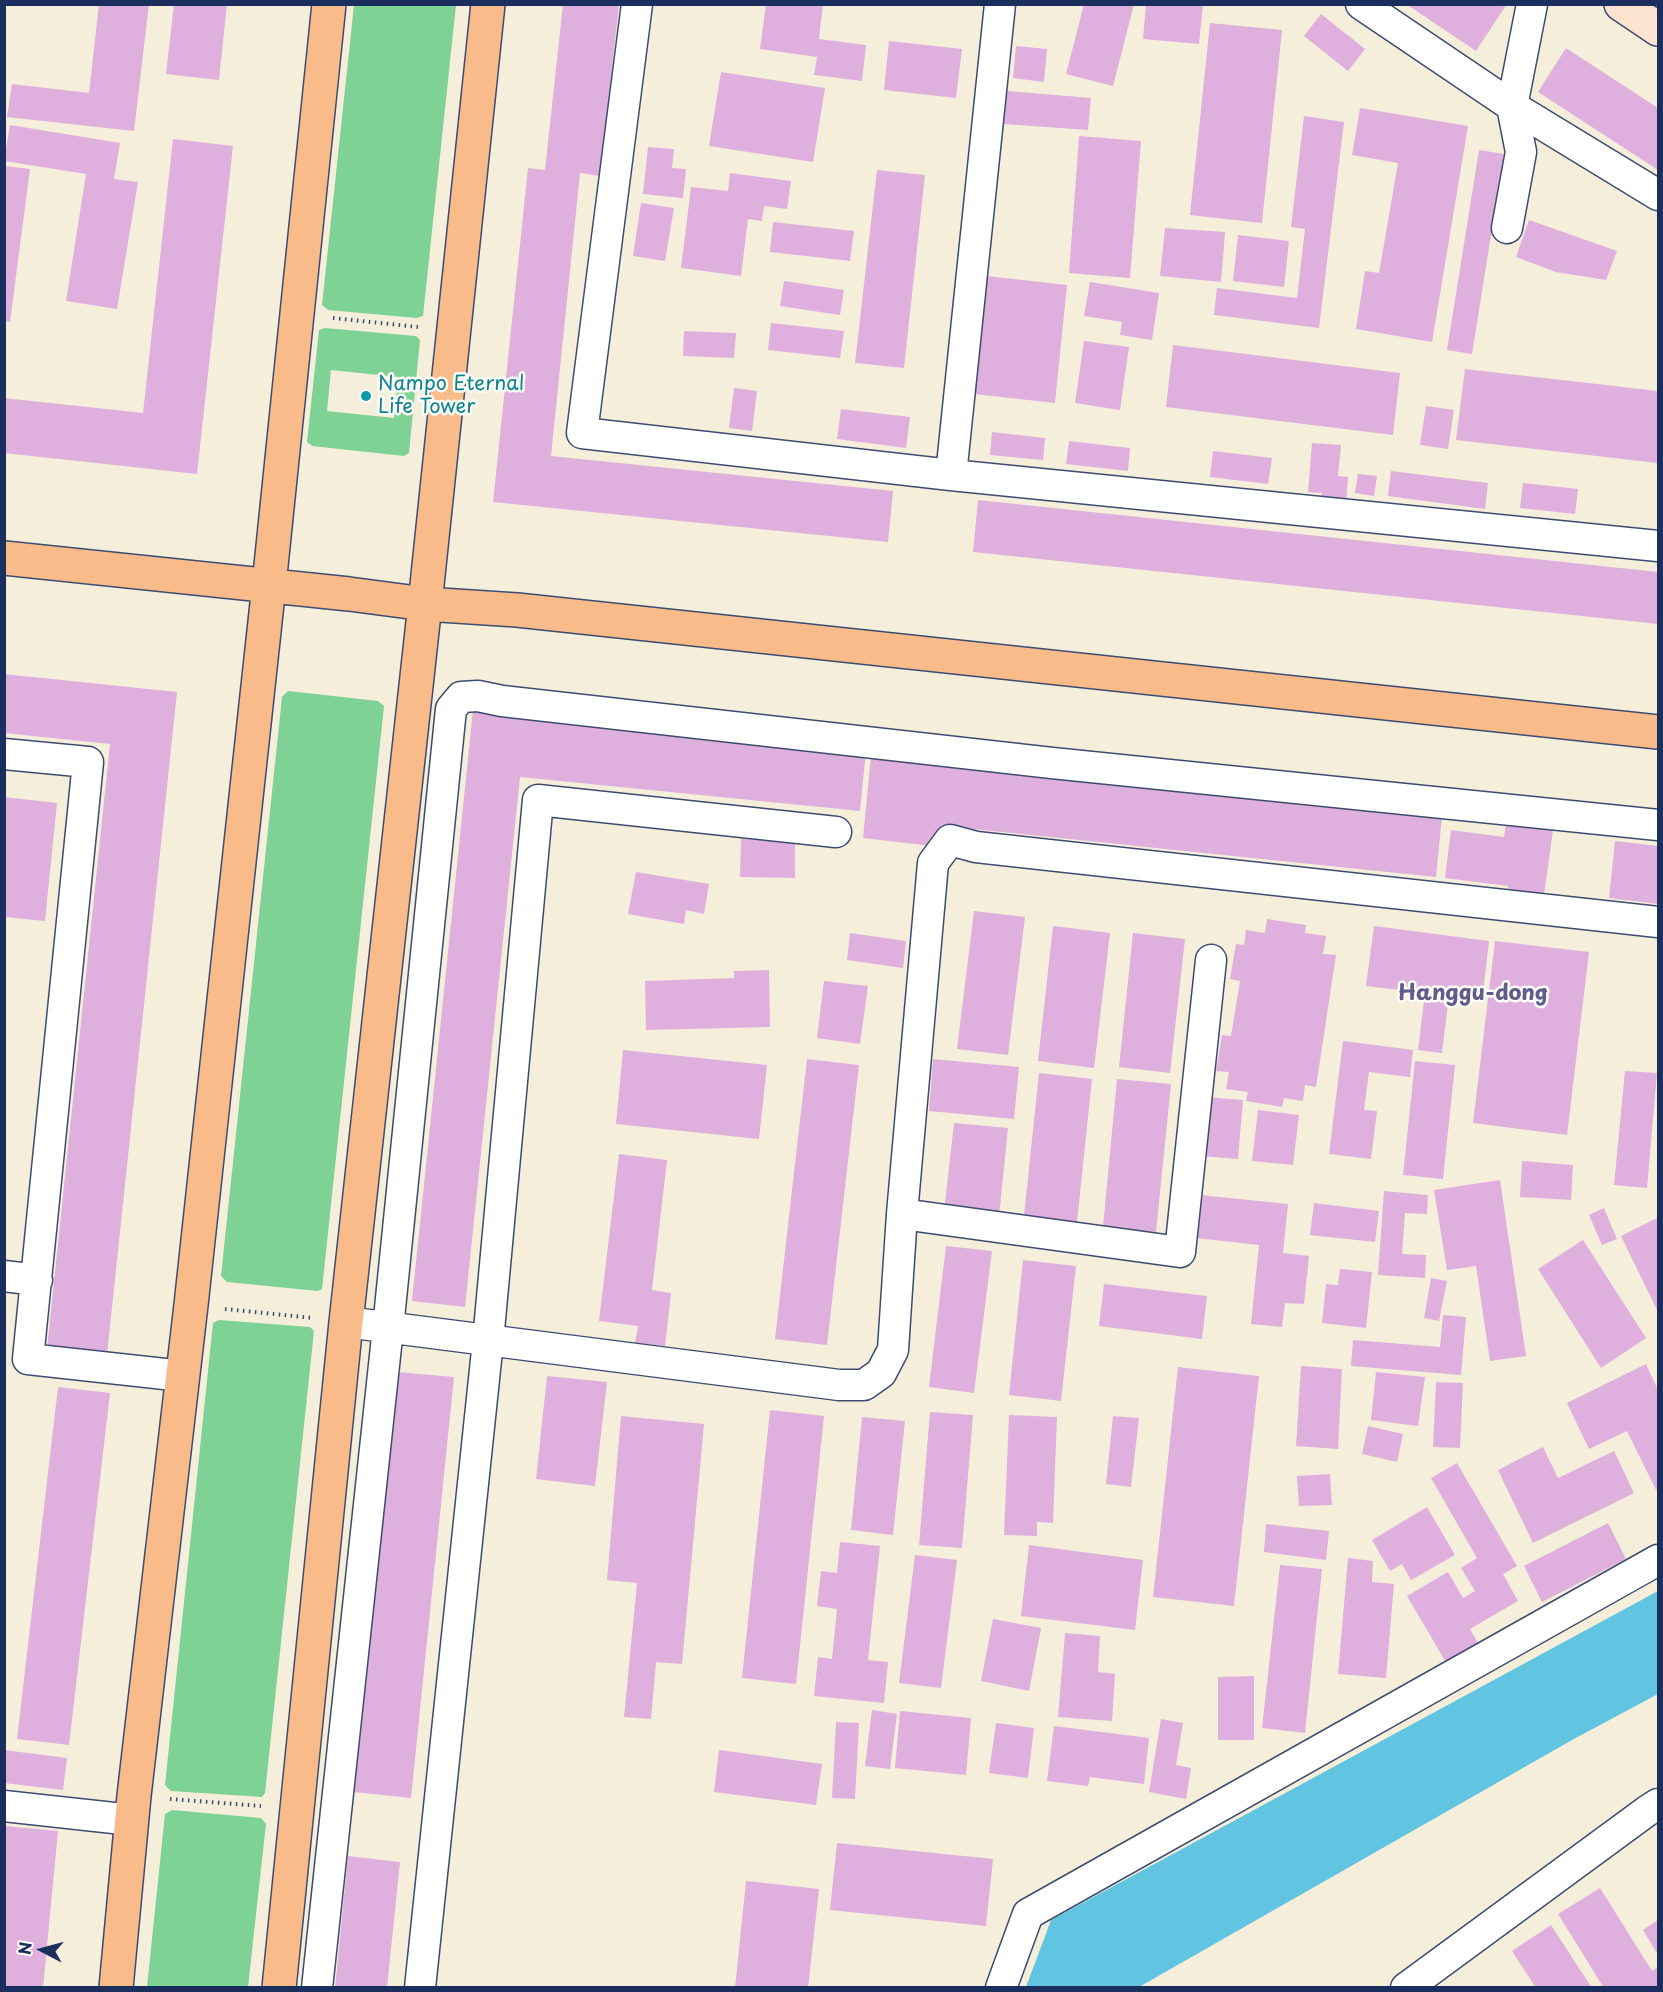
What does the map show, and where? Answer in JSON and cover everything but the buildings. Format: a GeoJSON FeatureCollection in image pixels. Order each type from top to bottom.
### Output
{"type":"FeatureCollection","features":[{"type":"Feature","properties":{"kind":"main road"},"geometry":{"type":"LineString","coordinates":[[116,1988],[133,1808],[191,1305],[269,585],[329,4]]}},
{"type":"Feature","properties":{"kind":"main road"},"geometry":{"type":"LineString","coordinates":[[279,1988],[346,1322],[488,4]]}},
{"type":"Feature","properties":{"kind":"main road"},"geometry":{"type":"LineString","coordinates":[[4,558],[269,585],[425,604],[517,610],[1659,732]]}},
{"type":"Feature","properties":{"kind":"street"},"geometry":{"type":"LineString","coordinates":[[637,4],[582,433],[951,475],[1659,546]]}},
{"type":"Feature","properties":{"kind":"street"},"geometry":{"type":"LineString","coordinates":[[951,475],[1000,4]]}},
{"type":"Feature","properties":{"kind":"street"},"geometry":{"type":"LineString","coordinates":[[1361,4],[1512,106],[1659,195]]}},
{"type":"Feature","properties":{"kind":"street"},"geometry":{"type":"LineString","coordinates":[[1507,228],[1521,152],[1512,106],[1532,4]]}},
{"type":"Feature","properties":{"kind":"street"},"geometry":{"type":"LineString","coordinates":[[1621,4],[1659,29]]}},
{"type":"Feature","properties":{"kind":"street"},"geometry":{"type":"LineString","coordinates":[[317,1988],[388,1328],[451,709],[461,697],[478,696],[502,701],[1052,763],[1659,825]]}},
{"type":"Feature","properties":{"kind":"street"},"geometry":{"type":"LineString","coordinates":[[4,754],[88,762],[28,1359],[183,1376]]}},
{"type":"Feature","properties":{"kind":"street"},"geometry":{"type":"LineString","coordinates":[[420,1988],[488,1341],[538,800],[836,832]]}},
{"type":"Feature","properties":{"kind":"street"},"geometry":{"type":"LineString","coordinates":[[346,1322],[839,1386],[864,1385],[881,1373],[893,1350],[902,1214],[933,863],[950,840],[999,850],[1659,922]]}},
{"type":"Feature","properties":{"kind":"street"},"geometry":{"type":"LineString","coordinates":[[902,1214],[1180,1252],[1211,960]]}},
{"type":"Feature","properties":{"kind":"street"},"geometry":{"type":"LineString","coordinates":[[4,1276],[37,1280]]}},
{"type":"Feature","properties":{"kind":"street"},"geometry":{"type":"LineString","coordinates":[[1001,1988],[1028,1914],[1659,1560]]}},
{"type":"Feature","properties":{"kind":"street"},"geometry":{"type":"LineString","coordinates":[[1406,1988],[1659,1804]]}},
{"type":"Feature","properties":{"kind":"street"},"geometry":{"type":"LineString","coordinates":[[4,1806],[133,1808]]}},
{"type":"Feature","properties":{"kind":"path"},"geometry":{"type":"LineString","coordinates":[[296,315],[454,331]]}},
{"type":"Feature","properties":{"kind":"path"},"geometry":{"type":"LineString","coordinates":[[191,1305],[346,1322]]}},
{"type":"Feature","properties":{"kind":"path"},"geometry":{"type":"LineString","coordinates":[[133,1808],[298,1809]]}},
{"type":"Feature","properties":{"kind":"green space"},"geometry":{"type":"Polygon","coordinates":[[[354,5],[456,5],[423,316],[417,318],[328,310],[322,305],[354,5]]]}},
{"type":"Feature","properties":{"kind":"green space"},"geometry":{"type":"Polygon","coordinates":[[[325,328],[416,336],[420,340],[409,453],[404,456],[312,446],[307,442],[319,330],[325,328]],[[331,370],[327,411],[394,418],[398,377],[331,370]]]}},
{"type":"Feature","properties":{"kind":"green space"},"geometry":{"type":"Polygon","coordinates":[[[288,691],[378,701],[384,706],[322,1289],[318,1291],[227,1282],[221,1276],[282,697],[288,691]]]}},
{"type":"Feature","properties":{"kind":"green space"},"geometry":{"type":"Polygon","coordinates":[[[219,1320],[310,1327],[314,1331],[265,1793],[262,1797],[171,1791],[165,1785],[213,1323],[219,1320]]]}},
{"type":"Feature","properties":{"kind":"green space"},"geometry":{"type":"Polygon","coordinates":[[[172,1810],[261,1818],[266,1824],[248,1987],[147,1987],[165,1814],[172,1810]]]}},
{"type":"Feature","properties":{"kind":"water"},"geometry":{"type":"Polygon","coordinates":[[[1658,1591],[1658,1694],[1572,1740],[1139,1987],[1026,1987],[1051,1920],[1658,1591]]]}},
{"type":"Feature","properties":{"kind":"place","name":"Nampo Eternal Life Tower"},"geometry":{"type":"Point","coordinates":[366,396]}},
{"type":"Feature","properties":{"kind":"district","name":"Hanggu-dong"},"geometry":{"type":"Point","coordinates":[1473,994]}}]}
